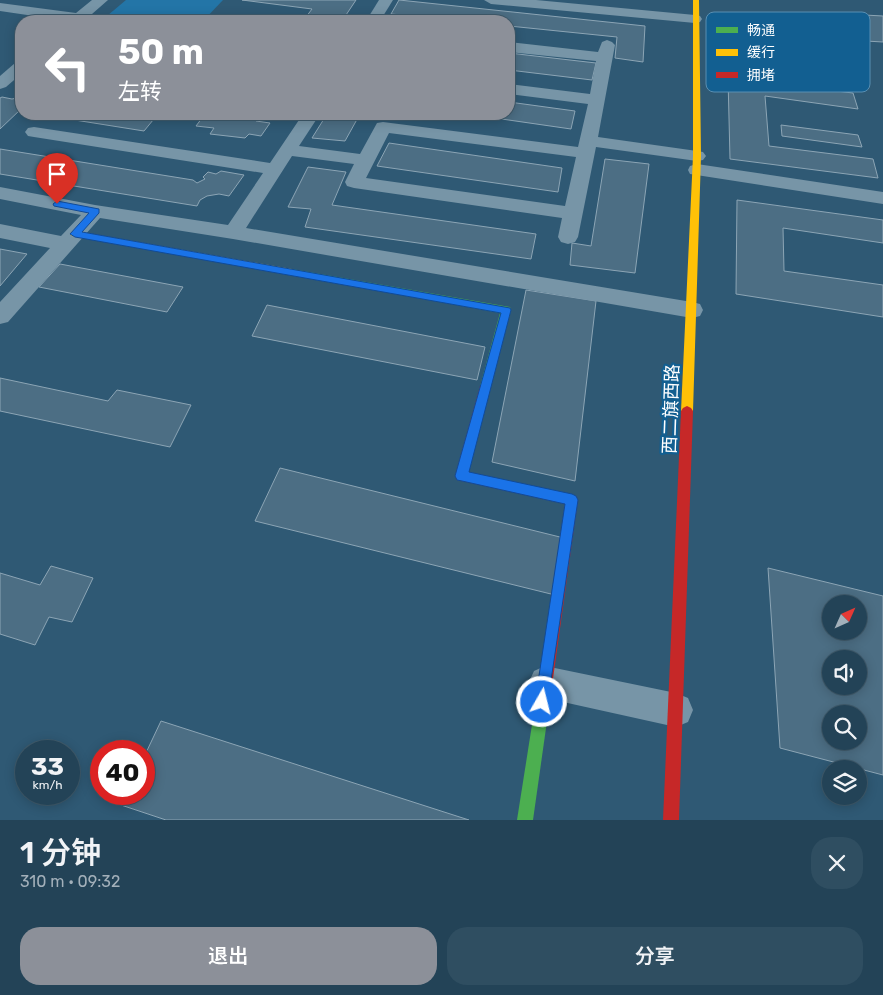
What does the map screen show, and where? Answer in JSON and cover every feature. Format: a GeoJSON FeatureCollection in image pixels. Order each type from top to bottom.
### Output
{"type":"FeatureCollection","features":[{"type":"Feature","properties":{"kind":"street"},"geometry":{"type":"LineString","coordinates":[[377,15],[386,0]]}},
{"type":"Feature","properties":{"kind":"street"},"geometry":{"type":"LineString","coordinates":[[491,0],[695,20]]}},
{"type":"Feature","properties":{"kind":"street","name":"西二旗西路"},"geometry":{"type":"LineString","coordinates":[[671,820],[697,163],[698,67],[695,20],[696,0]]}},
{"type":"Feature","properties":{"kind":"street"},"geometry":{"type":"LineString","coordinates":[[77,1],[99,2]]}},
{"type":"Feature","properties":{"kind":"street"},"geometry":{"type":"LineString","coordinates":[[82,15],[99,2]]}},
{"type":"Feature","properties":{"kind":"street"},"geometry":{"type":"LineString","coordinates":[[0,7],[51,15]]}},
{"type":"Feature","properties":{"kind":"street"},"geometry":{"type":"LineString","coordinates":[[515,47],[606,51],[568,236]]}},
{"type":"Feature","properties":{"kind":"street"},"geometry":{"type":"LineString","coordinates":[[0,84],[15,71]]}},
{"type":"Feature","properties":{"kind":"street"},"geometry":{"type":"LineString","coordinates":[[515,90],[597,100]]}},
{"type":"Feature","properties":{"kind":"street"},"geometry":{"type":"LineString","coordinates":[[233,232],[307,120]]}},
{"type":"Feature","properties":{"kind":"street"},"geometry":{"type":"LineString","coordinates":[[573,213],[354,182],[383,127],[587,147],[697,163],[883,198]]}},
{"type":"Feature","properties":{"kind":"street"},"geometry":{"type":"LineString","coordinates":[[34,132],[274,169]]}},
{"type":"Feature","properties":{"kind":"street"},"geometry":{"type":"LineString","coordinates":[[287,150],[365,160]]}},
{"type":"Feature","properties":{"kind":"street"},"geometry":{"type":"LineString","coordinates":[[0,193],[95,211],[233,232],[692,310]]}},
{"type":"Feature","properties":{"kind":"street"},"geometry":{"type":"LineString","coordinates":[[0,316],[95,211]]}},
{"type":"Feature","properties":{"kind":"street"},"geometry":{"type":"LineString","coordinates":[[0,231],[70,239],[506,310],[462,476],[572,500],[524,820]]}},
{"type":"Feature","properties":{"kind":"street"},"geometry":{"type":"LineString","coordinates":[[545,682],[676,710]]}},
{"type":"Feature","properties":{"kind":"shaded area"},"geometry":{"type":"Polygon","coordinates":[[[126,0],[223,0],[209,15],[108,15],[126,0]]]}},
{"type":"Feature","properties":{"kind":"building"},"geometry":{"type":"Polygon","coordinates":[[[242,0],[356,0],[346,15],[308,15],[312,9],[242,0]]]}},
{"type":"Feature","properties":{"kind":"building"},"geometry":{"type":"Polygon","coordinates":[[[399,0],[645,26],[643,62],[615,58],[617,37],[515,27],[515,15],[391,14],[399,0]]]}},
{"type":"Feature","properties":{"kind":"building"},"geometry":{"type":"Polygon","coordinates":[[[870,15],[883,16],[883,42],[870,41],[870,15]]]}},
{"type":"Feature","properties":{"kind":"building"},"geometry":{"type":"Polygon","coordinates":[[[515,54],[596,63],[592,80],[515,71],[515,54]]]}},
{"type":"Feature","properties":{"kind":"building"},"geometry":{"type":"Polygon","coordinates":[[[728,92],[853,93],[858,109],[765,96],[769,146],[873,159],[878,178],[730,159],[728,92]]]}},
{"type":"Feature","properties":{"kind":"building"},"geometry":{"type":"Polygon","coordinates":[[[0,98],[15,98],[15,115],[0,129],[0,98]]]}},
{"type":"Feature","properties":{"kind":"building"},"geometry":{"type":"Polygon","coordinates":[[[515,103],[575,111],[571,129],[509,120],[515,120],[515,103]]]}},
{"type":"Feature","properties":{"kind":"building"},"geometry":{"type":"Polygon","coordinates":[[[75,120],[153,120],[144,131],[75,120]]]}},
{"type":"Feature","properties":{"kind":"building"},"geometry":{"type":"Polygon","coordinates":[[[200,120],[257,120],[270,123],[261,136],[249,134],[245,138],[210,134],[214,128],[196,126],[200,120]]]}},
{"type":"Feature","properties":{"kind":"building"},"geometry":{"type":"Polygon","coordinates":[[[323,120],[357,120],[345,141],[312,138],[323,120]]]}},
{"type":"Feature","properties":{"kind":"building"},"geometry":{"type":"Polygon","coordinates":[[[781,125],[858,135],[862,147],[782,136],[781,125]]]}},
{"type":"Feature","properties":{"kind":"building"},"geometry":{"type":"Polygon","coordinates":[[[389,143],[562,168],[558,192],[377,166],[389,143]]]}},
{"type":"Feature","properties":{"kind":"building"},"geometry":{"type":"Polygon","coordinates":[[[0,149],[193,180],[197,183],[205,179],[203,177],[208,172],[216,174],[221,171],[244,175],[229,196],[219,194],[207,196],[200,200],[197,206],[0,174],[0,149]]]}},
{"type":"Feature","properties":{"kind":"building"},"geometry":{"type":"Polygon","coordinates":[[[605,159],[649,164],[635,273],[570,265],[572,243],[591,246],[605,159]]]}},
{"type":"Feature","properties":{"kind":"building"},"geometry":{"type":"Polygon","coordinates":[[[308,167],[346,172],[332,205],[536,234],[531,259],[305,227],[311,209],[288,207],[308,167]]]}},
{"type":"Feature","properties":{"kind":"building"},"geometry":{"type":"Polygon","coordinates":[[[737,200],[883,220],[883,243],[783,228],[784,271],[883,285],[883,317],[736,294],[737,200]]]}},
{"type":"Feature","properties":{"kind":"building"},"geometry":{"type":"Polygon","coordinates":[[[0,249],[27,254],[0,286],[0,249]]]}},
{"type":"Feature","properties":{"kind":"building"},"geometry":{"type":"Polygon","coordinates":[[[60,264],[183,287],[167,312],[39,287],[60,264]]]}},
{"type":"Feature","properties":{"kind":"building"},"geometry":{"type":"Polygon","coordinates":[[[526,290],[596,301],[575,481],[492,462],[526,290]]]}},
{"type":"Feature","properties":{"kind":"building"},"geometry":{"type":"Polygon","coordinates":[[[267,305],[485,347],[477,380],[252,336],[267,305]]]}},
{"type":"Feature","properties":{"kind":"building"},"geometry":{"type":"Polygon","coordinates":[[[0,378],[108,401],[117,390],[191,405],[170,447],[0,411],[0,378]]]}},
{"type":"Feature","properties":{"kind":"building"},"geometry":{"type":"Polygon","coordinates":[[[280,468],[564,538],[555,595],[255,521],[280,468]]]}},
{"type":"Feature","properties":{"kind":"building"},"geometry":{"type":"Polygon","coordinates":[[[51,566],[93,578],[72,622],[49,617],[35,645],[0,634],[0,573],[40,585],[51,566]]]}},
{"type":"Feature","properties":{"kind":"building"},"geometry":{"type":"Polygon","coordinates":[[[768,568],[883,596],[883,775],[867,771],[867,760],[826,760],[780,748],[768,568]]]}},
{"type":"Feature","properties":{"kind":"building"},"geometry":{"type":"Polygon","coordinates":[[[161,721],[469,820],[166,820],[121,805],[155,805],[155,740],[152,740],[161,721]]]}},
{"type":"Feature","properties":{"kind":"traffic: fast"},"geometry":{"type":"LineString","coordinates":[[292,272],[506,310],[485,386]]}},
{"type":"Feature","properties":{"kind":"traffic: fast"},"geometry":{"type":"LineString","coordinates":[[525,820],[544,693]]}},
{"type":"Feature","properties":{"kind":"traffic: slow"},"geometry":{"type":"LineString","coordinates":[[687,411],[697,156],[696,0]]}},
{"type":"Feature","properties":{"kind":"traffic: slow"},"geometry":{"type":"LineString","coordinates":[[75,234],[292,272]]}},
{"type":"Feature","properties":{"kind":"traffic: jam"},"geometry":{"type":"LineString","coordinates":[[485,386],[461,476],[572,500],[544,693]]}},
{"type":"Feature","properties":{"kind":"traffic: jam"},"geometry":{"type":"LineString","coordinates":[[671,820],[687,411]]}},
{"type":"Feature","properties":{"kind":"route"},"geometry":{"type":"LineString","coordinates":[[57,204],[95,211],[75,234],[506,310],[462,476],[572,500],[542,702]]}}]}
